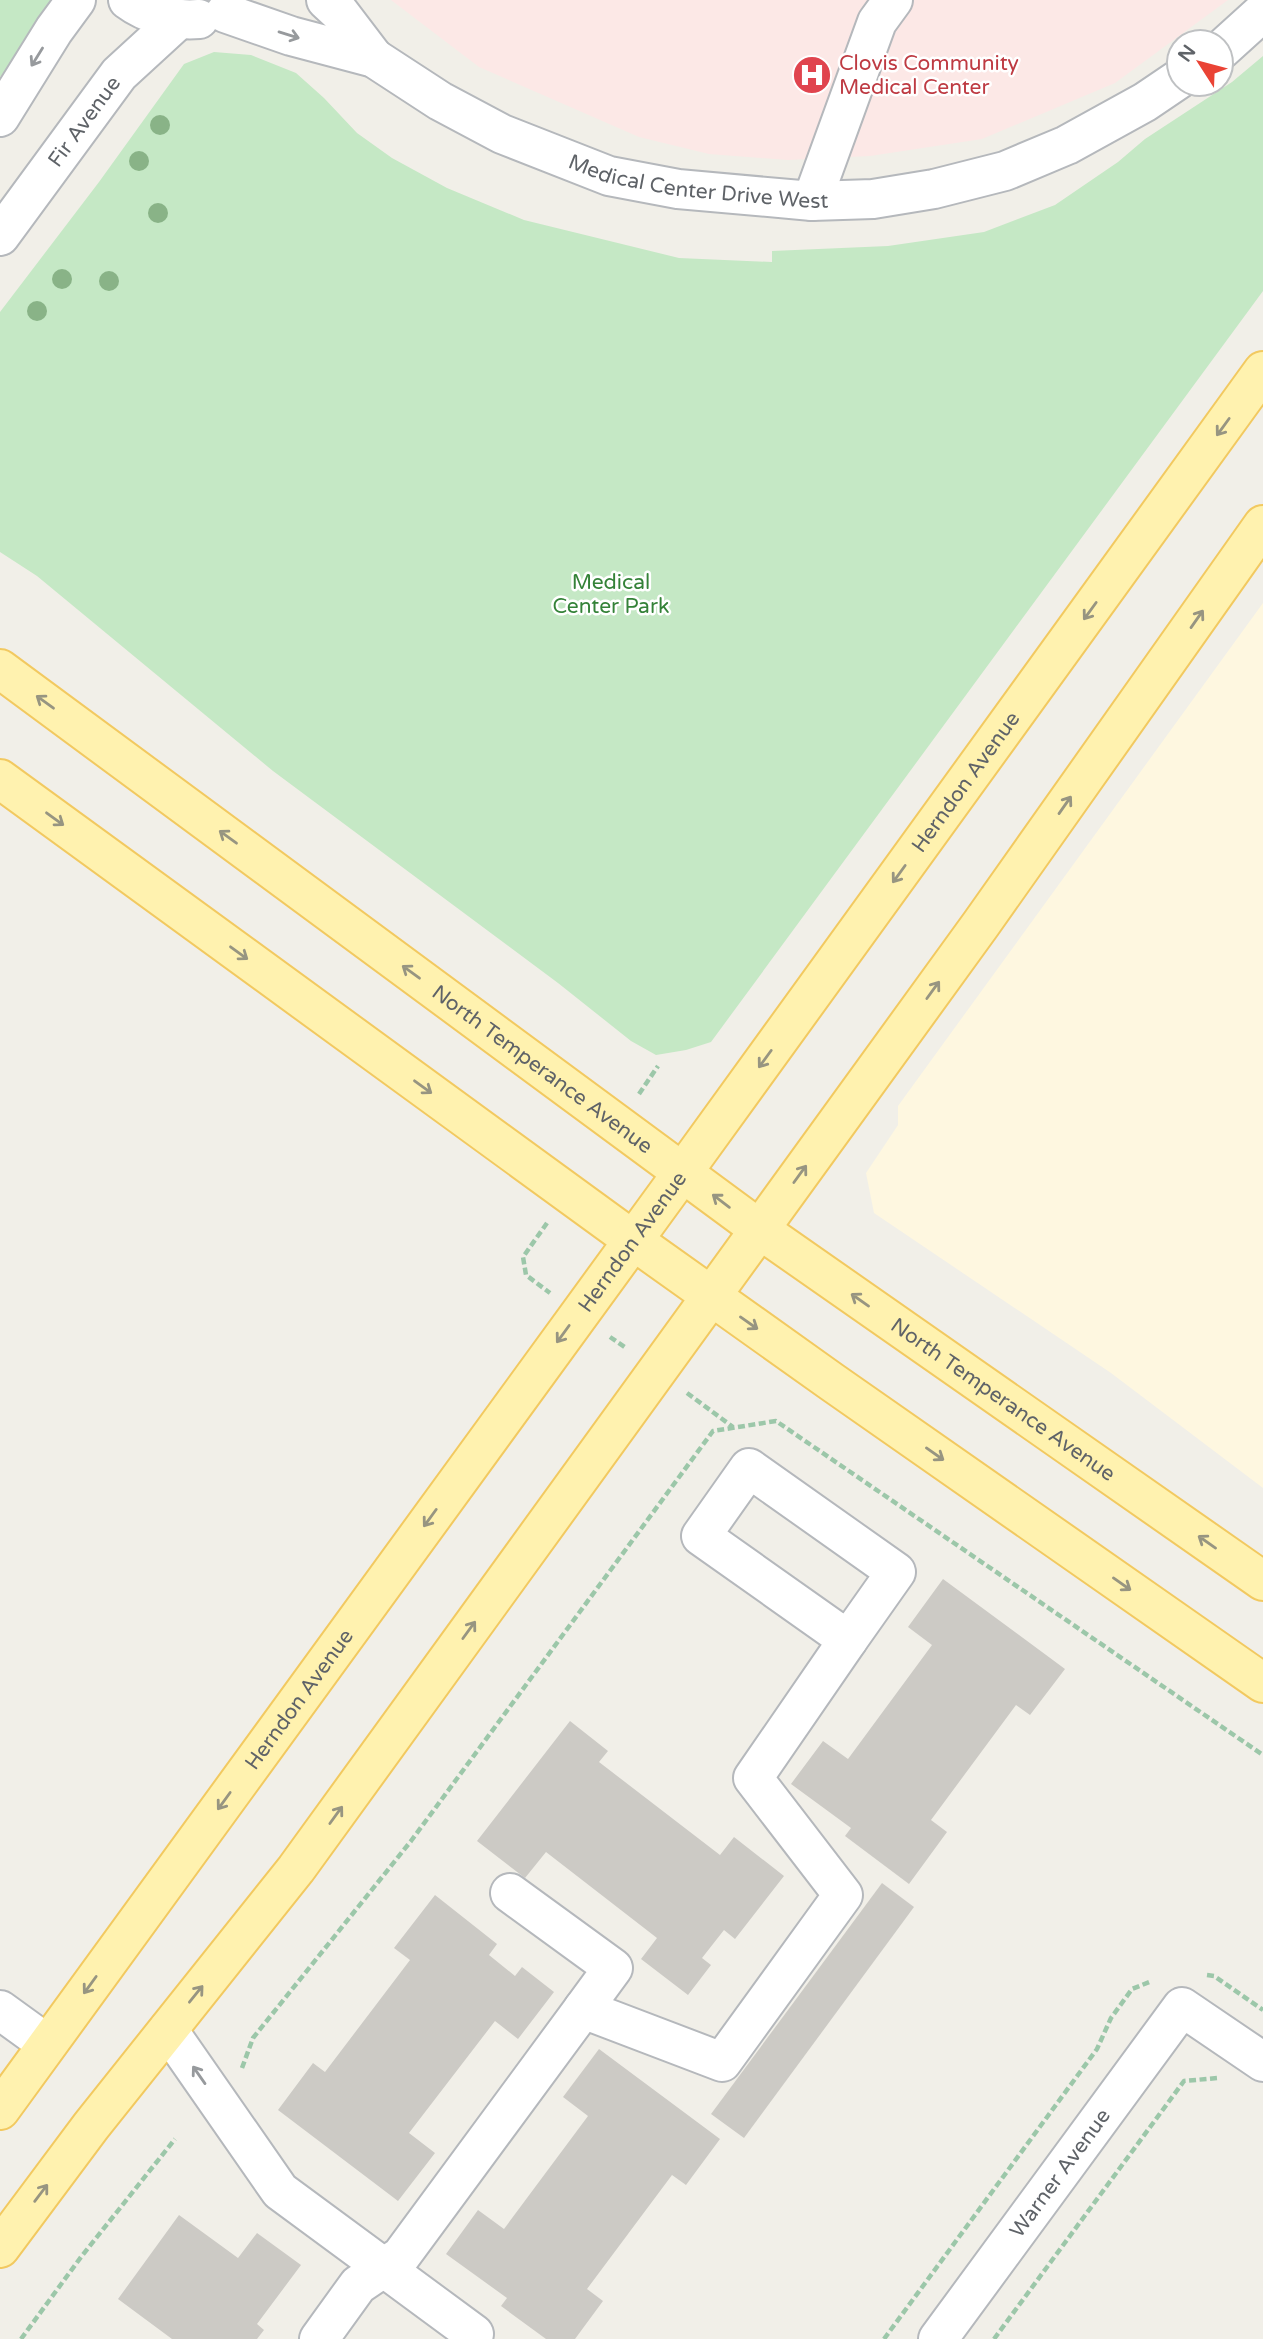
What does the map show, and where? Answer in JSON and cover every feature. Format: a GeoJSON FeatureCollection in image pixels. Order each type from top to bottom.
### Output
{"type":"FeatureCollection","features":[{"type":"Feature","properties":{"kind":"main road","name":"Herndon Avenue"},"geometry":{"type":"LineString","coordinates":[[0,2110],[634,1241],[1263,371]]}},
{"type":"Feature","properties":{"kind":"main road"},"geometry":{"type":"LineString","coordinates":[[0,2248],[91,2126],[304,1858],[981,924],[1263,525]]}},
{"type":"Feature","properties":{"kind":"main road","name":"North Temperance Avenue"},"geometry":{"type":"LineString","coordinates":[[0,669],[759,1229],[1263,1581]]}},
{"type":"Feature","properties":{"kind":"main road"},"geometry":{"type":"LineString","coordinates":[[0,779],[634,1241],[1263,1683]]}},
{"type":"Feature","properties":{"kind":"street"},"geometry":{"type":"LineString","coordinates":[[0,117],[54,30],[76,0]]}},
{"type":"Feature","properties":{"kind":"street"},"geometry":{"type":"LineString","coordinates":[[128,0],[160,16],[179,19],[206,18],[236,6]]}},
{"type":"Feature","properties":{"kind":"street"},"geometry":{"type":"LineString","coordinates":[[326,0],[339,12],[374,58]]}},
{"type":"Feature","properties":{"kind":"street"},"geometry":{"type":"LineString","coordinates":[[812,201],[877,22],[893,0]]}},
{"type":"Feature","properties":{"kind":"street","name":"Medical Center Drive West"},"geometry":{"type":"LineString","coordinates":[[236,6],[242,21],[374,58],[440,100],[502,134],[609,176],[678,189],[812,201],[873,199],[934,190],[1005,171],[1067,145],[1165,88]]}},
{"type":"Feature","properties":{"kind":"street"},"geometry":{"type":"LineString","coordinates":[[1235,37],[1263,12]]}},
{"type":"Feature","properties":{"kind":"street","name":"Fir Avenue"},"geometry":{"type":"LineString","coordinates":[[0,236],[119,74],[179,19]]}},
{"type":"Feature","properties":{"kind":"street"},"geometry":{"type":"LineString","coordinates":[[583,2010],[722,2062],[843,1895],[753,1778],[895,1572],[749,1468],[701,1536],[848,1640]]}},
{"type":"Feature","properties":{"kind":"street"},"geometry":{"type":"LineString","coordinates":[[319,2339],[358,2285],[401,2256],[613,1968],[510,1893]]}},
{"type":"Feature","properties":{"kind":"street","name":"Warner Avenue"},"geometry":{"type":"LineString","coordinates":[[938,2339],[1182,2007],[1263,2062]]}},
{"type":"Feature","properties":{"kind":"street"},"geometry":{"type":"LineString","coordinates":[[0,2010],[47,2044]]}},
{"type":"Feature","properties":{"kind":"street"},"geometry":{"type":"LineString","coordinates":[[168,2030],[280,2190],[474,2334]]}},
{"type":"Feature","properties":{"kind":"path"},"geometry":{"type":"LineString","coordinates":[[240,2073],[253,2038],[411,1841],[713,1432],[776,1421],[1263,1755]]}},
{"type":"Feature","properties":{"kind":"path"},"geometry":{"type":"LineString","coordinates":[[994,2339],[1184,2081],[1223,2077]]}},
{"type":"Feature","properties":{"kind":"path"},"geometry":{"type":"LineString","coordinates":[[21,2339],[81,2257],[175,2139]]}},
{"type":"Feature","properties":{"kind":"shaded area","name":"Clovis Community Medical Center"},"geometry":{"type":"Polygon","coordinates":[[[391,0],[1228,0],[1190,28],[1165,28],[1165,46],[1115,83],[982,139],[870,156],[788,160],[709,154],[639,137],[479,67],[391,0]]]}},
{"type":"Feature","properties":{"kind":"shaded area"},"geometry":{"type":"Polygon","coordinates":[[[1263,603],[1263,1488],[1111,1373],[874,1213],[866,1173],[898,1125],[898,1106],[1263,603]]]}},
{"type":"Feature","properties":{"kind":"green space"},"geometry":{"type":"Polygon","coordinates":[[[0,0],[57,0],[53,12],[0,77],[0,0]]]}},
{"type":"Feature","properties":{"kind":"green space","name":"Medical Center Park"},"geometry":{"type":"Polygon","coordinates":[[[214,52],[251,55],[296,73],[357,133],[392,158],[447,188],[524,220],[679,258],[772,262],[772,251],[888,246],[984,232],[1055,205],[1118,162],[1145,139],[1208,98],[1235,98],[1235,79],[1263,56],[1263,291],[711,1042],[656,1055],[631,1041],[558,983],[273,771],[37,576],[0,552],[0,312],[184,64],[214,52]]]}},
{"type":"Feature","properties":{"kind":"building"},"geometry":{"type":"Polygon","coordinates":[[[943,1579],[1065,1669],[1030,1715],[1016,1705],[931,1820],[947,1832],[909,1884],[845,1836],[851,1828],[791,1784],[823,1741],[848,1759],[932,1645],[908,1627],[943,1579]]]}},
{"type":"Feature","properties":{"kind":"building"},"geometry":{"type":"Polygon","coordinates":[[[570,1721],[608,1751],[599,1762],[720,1855],[734,1837],[784,1876],[735,1939],[724,1930],[702,1958],[711,1965],[688,1995],[641,1959],[657,1938],[546,1852],[525,1878],[477,1841],[570,1721]]]}},
{"type":"Feature","properties":{"kind":"building"},"geometry":{"type":"Polygon","coordinates":[[[882,1883],[914,1907],[744,2138],[711,2114],[882,1883]]]}},
{"type":"Feature","properties":{"kind":"building"},"geometry":{"type":"Polygon","coordinates":[[[435,1895],[497,1944],[489,1955],[515,1976],[522,1967],[554,1992],[518,2039],[495,2021],[409,2133],[435,2153],[398,2201],[278,2110],[313,2063],[325,2072],[410,1960],[394,1948],[435,1895]]]}},
{"type":"Feature","properties":{"kind":"building"},"geometry":{"type":"Polygon","coordinates":[[[599,2049],[720,2139],[686,2185],[672,2175],[587,2289],[603,2301],[575,2339],[546,2339],[501,2306],[507,2298],[446,2254],[478,2210],[504,2229],[588,2116],[563,2097],[599,2049]]]}},
{"type":"Feature","properties":{"kind":"building"},"geometry":{"type":"Polygon","coordinates":[[[179,2215],[238,2258],[257,2233],[301,2265],[257,2324],[264,2330],[257,2339],[172,2339],[118,2299],[179,2215]]]}},
{"type":"Feature","properties":{"kind":"place","name":"Clovis Community Medical Center"},"geometry":{"type":"Point","coordinates":[812,75]}}]}
